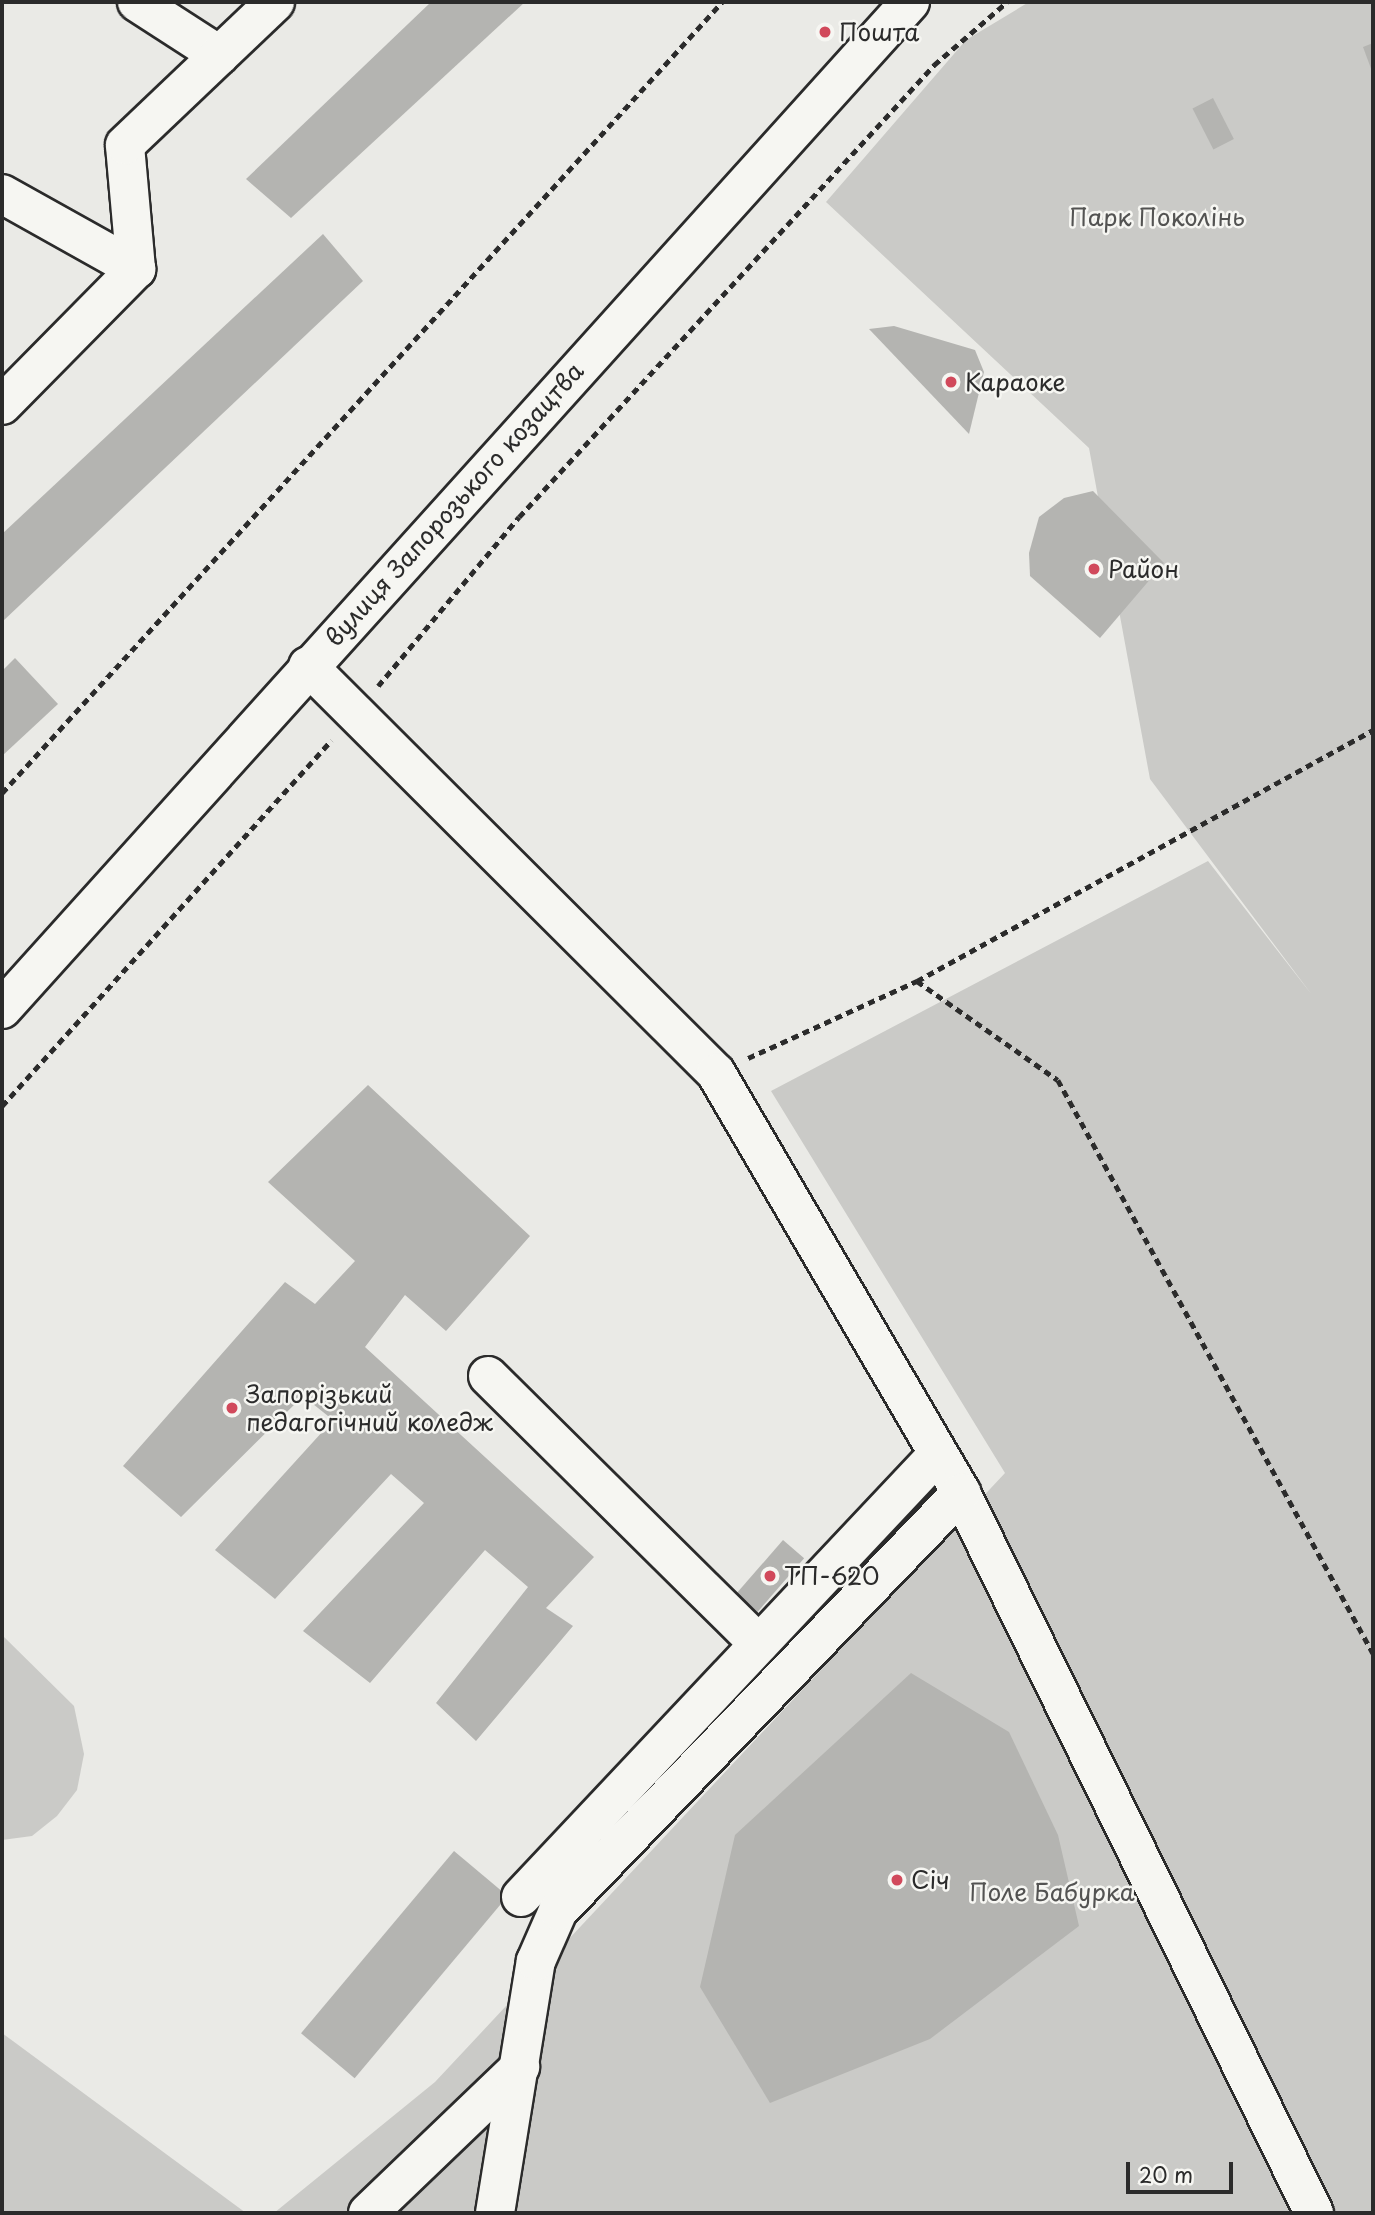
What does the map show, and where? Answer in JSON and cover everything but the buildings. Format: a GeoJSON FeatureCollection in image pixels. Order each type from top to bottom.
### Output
{"type":"FeatureCollection","features":[{"type":"Feature","properties":{"kind":"street"},"geometry":{"type":"LineString","coordinates":[[138,2],[219,55]]}},
{"type":"Feature","properties":{"kind":"street"},"geometry":{"type":"LineString","coordinates":[[2,405],[136,269],[125,145],[275,2]]}},
{"type":"Feature","properties":{"kind":"street","name":"вулиця Запорозького козацтва"},"geometry":{"type":"LineString","coordinates":[[2,1010],[308,666],[910,2]]}},
{"type":"Feature","properties":{"kind":"street"},"geometry":{"type":"LineString","coordinates":[[2,194],[136,269]]}},
{"type":"Feature","properties":{"kind":"street"},"geometry":{"type":"LineString","coordinates":[[308,666],[353,716],[716,1073],[961,1493],[1314,2213]]}},
{"type":"Feature","properties":{"kind":"street"},"geometry":{"type":"LineString","coordinates":[[488,1376],[759,1644]]}},
{"type":"Feature","properties":{"kind":"street"},"geometry":{"type":"LineString","coordinates":[[521,1897],[938,1454]]}},
{"type":"Feature","properties":{"kind":"street"},"geometry":{"type":"LineString","coordinates":[[495,2213],[536,1961],[558,1911],[961,1493]]}},
{"type":"Feature","properties":{"kind":"street"},"geometry":{"type":"LineString","coordinates":[[368,2213],[520,2067]]}},
{"type":"Feature","properties":{"kind":"path"},"geometry":{"type":"LineString","coordinates":[[2,793],[722,2]]}},
{"type":"Feature","properties":{"kind":"path"},"geometry":{"type":"LineString","coordinates":[[2,1106],[353,716],[519,517],[934,65],[1007,2]]}},
{"type":"Feature","properties":{"kind":"path"},"geometry":{"type":"LineString","coordinates":[[716,1073],[917,981],[1373,730]]}},
{"type":"Feature","properties":{"kind":"path"},"geometry":{"type":"LineString","coordinates":[[917,981],[1058,1080],[1373,1653]]}},
{"type":"Feature","properties":{"kind":"green space","name":"Поле Бабурка"},"geometry":{"type":"Polygon","coordinates":[[[1029,2],[1373,2],[1373,2213],[274,2213],[435,2082],[1005,1473],[771,1091],[1208,861],[1312,995],[1150,779],[1089,448],[826,202],[966,40],[1029,2]]]}},
{"type":"Feature","properties":{"kind":"green space"},"geometry":{"type":"Polygon","coordinates":[[[2,1635],[74,1706],[84,1754],[77,1790],[57,1816],[32,1836],[2,1840],[2,1635]]]}},
{"type":"Feature","properties":{"kind":"green space"},"geometry":{"type":"Polygon","coordinates":[[[2,2033],[246,2213],[2,2213],[2,2033]]]}},
{"type":"Feature","properties":{"kind":"place","name":"Пошта"},"geometry":{"type":"Point","coordinates":[825,32]}},
{"type":"Feature","properties":{"kind":"place","name":"Караоке"},"geometry":{"type":"Point","coordinates":[951,382]}},
{"type":"Feature","properties":{"kind":"place","name":"Район"},"geometry":{"type":"Point","coordinates":[1094,569]}},
{"type":"Feature","properties":{"kind":"place","name":"Запорізький педагогічний коледж"},"geometry":{"type":"Point","coordinates":[232,1408]}},
{"type":"Feature","properties":{"kind":"place","name":"ТП-620"},"geometry":{"type":"Point","coordinates":[770,1576]}},
{"type":"Feature","properties":{"kind":"place","name":"Січ"},"geometry":{"type":"Point","coordinates":[897,1880]}},
{"type":"Feature","properties":{"kind":"park label","name":"Парк Поколінь"},"geometry":{"type":"Point","coordinates":[1157,217]}}]}
